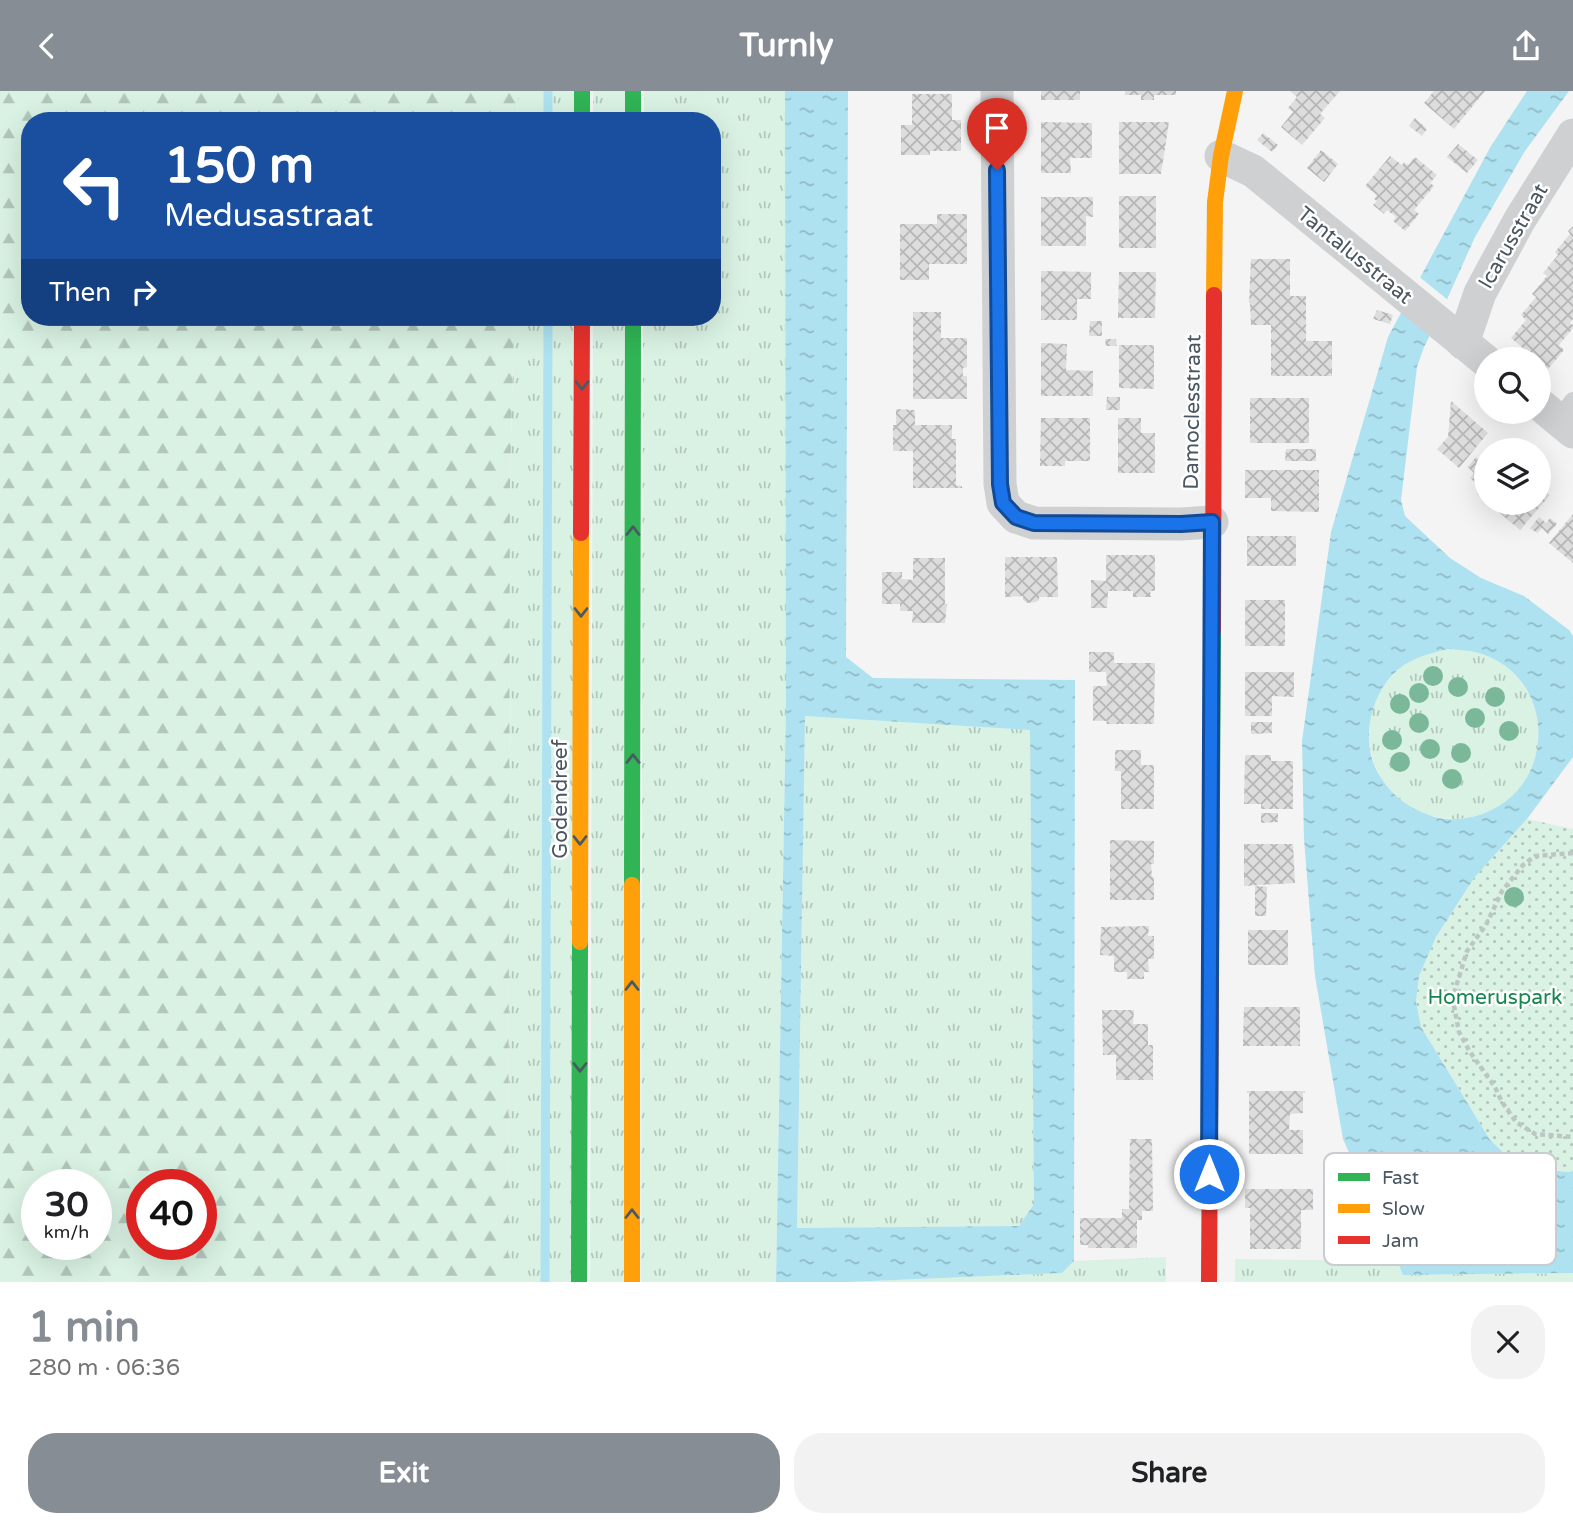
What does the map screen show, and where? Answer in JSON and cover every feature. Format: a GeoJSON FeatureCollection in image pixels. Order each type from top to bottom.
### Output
{"type":"FeatureCollection","features":[{"type":"Feature","properties":{"kind":"main road"},"geometry":{"type":"LineString","coordinates":[[582,91],[582,112]]}},
{"type":"Feature","properties":{"kind":"main road"},"geometry":{"type":"LineString","coordinates":[[633,91],[633,112]]}},
{"type":"Feature","properties":{"kind":"main road","name":"Damoclesstraat"},"geometry":{"type":"LineString","coordinates":[[1209,1282],[1215,202],[1221,156],[1235,91]]}},
{"type":"Feature","properties":{"kind":"main road","name":"Godendreef"},"geometry":{"type":"LineString","coordinates":[[579,1282],[582,326]]}},
{"type":"Feature","properties":{"kind":"main road"},"geometry":{"type":"LineString","coordinates":[[632,1282],[633,326]]}},
{"type":"Feature","properties":{"kind":"street"},"geometry":{"type":"LineString","coordinates":[[997,91],[1000,484],[1003,503],[1016,517],[1034,523],[1212,522]]}},
{"type":"Feature","properties":{"kind":"street","name":"Icarusstraat"},"geometry":{"type":"LineString","coordinates":[[1462,342],[1480,293],[1519,221],[1573,135]]}},
{"type":"Feature","properties":{"kind":"street","name":"Tantalusstraat"},"geometry":{"type":"LineString","coordinates":[[1221,156],[1253,171],[1462,342]]}},
{"type":"Feature","properties":{"kind":"path"},"geometry":{"type":"LineString","coordinates":[[1573,853],[1535,856],[1523,865],[1502,891],[1486,925],[1467,951],[1455,991],[1454,1006],[1459,1032],[1516,1122],[1535,1134],[1573,1137]]}},
{"type":"Feature","properties":{"kind":"green space"},"geometry":{"type":"Polygon","coordinates":[[[0,91],[518,91],[517,112],[21,112],[21,326],[514,326],[510,484],[508,1282],[0,1282],[0,91]]]}},
{"type":"Feature","properties":{"kind":"green space"},"geometry":{"type":"Polygon","coordinates":[[[518,91],[577,91],[577,112],[517,112],[518,91]]]}},
{"type":"Feature","properties":{"kind":"green space"},"geometry":{"type":"Polygon","coordinates":[[[593,91],[628,91],[628,112],[593,112],[593,91]]]}},
{"type":"Feature","properties":{"kind":"green space"},"geometry":{"type":"Polygon","coordinates":[[[644,91],[785,91],[786,706],[776,1282],[641,1282],[643,326],[721,326],[721,112],[644,112],[644,91]]]}},
{"type":"Feature","properties":{"kind":"green space"},"geometry":{"type":"Polygon","coordinates":[[[514,326],[576,326],[574,1282],[508,1282],[510,484],[514,326]]]}},
{"type":"Feature","properties":{"kind":"green space"},"geometry":{"type":"Polygon","coordinates":[[[593,326],[627,326],[624,1282],[590,1282],[593,326]]]}},
{"type":"Feature","properties":{"kind":"green space"},"geometry":{"type":"Polygon","coordinates":[[[1454,649],[1486,656],[1514,674],[1532,702],[1539,734],[1532,766],[1514,794],[1486,812],[1454,819],[1422,812],[1394,794],[1376,766],[1369,734],[1376,702],[1394,674],[1422,656],[1454,649]]]}},
{"type":"Feature","properties":{"kind":"green space"},"geometry":{"type":"Polygon","coordinates":[[[805,715],[1030,730],[1034,1204],[1019,1226],[797,1228],[805,715]]]}},
{"type":"Feature","properties":{"kind":"green space","name":"Homeruspark"},"geometry":{"type":"Polygon","coordinates":[[[1527,819],[1573,829],[1573,1171],[1556,1171],[1556,1153],[1504,1153],[1490,1140],[1421,1027],[1416,1001],[1419,976],[1436,937],[1474,878],[1527,819]]]}},
{"type":"Feature","properties":{"kind":"green space"},"geometry":{"type":"Polygon","coordinates":[[[1166,1257],[1166,1282],[847,1282],[1062,1273],[1074,1261],[1166,1257]]]}},
{"type":"Feature","properties":{"kind":"green space"},"geometry":{"type":"Polygon","coordinates":[[[1235,1259],[1324,1260],[1324,1265],[1398,1265],[1403,1275],[1573,1273],[1573,1282],[1235,1282],[1235,1259]]]}},
{"type":"Feature","properties":{"kind":"water"},"geometry":{"type":"Polygon","coordinates":[[[785,91],[848,91],[846,657],[873,678],[1075,680],[1074,1261],[1062,1273],[847,1282],[776,1282],[786,706],[785,91]],[[805,716],[797,1228],[1019,1226],[1034,1204],[1030,730],[805,716]]]}},
{"type":"Feature","properties":{"kind":"water"},"geometry":{"type":"Polygon","coordinates":[[[1527,91],[1569,91],[1525,151],[1475,237],[1424,347],[1417,367],[1401,500],[1405,516],[1450,558],[1481,578],[1524,596],[1569,630],[1573,636],[1573,757],[1527,819],[1474,878],[1436,937],[1419,976],[1416,1001],[1421,1027],[1490,1140],[1504,1153],[1349,1153],[1343,1139],[1315,976],[1304,839],[1302,741],[1331,532],[1388,337],[1491,146],[1527,91]],[[1448,649],[1410,661],[1389,679],[1381,690],[1371,717],[1369,745],[1382,779],[1405,803],[1434,817],[1452,819],[1476,816],[1504,803],[1523,783],[1535,759],[1539,733],[1534,707],[1522,683],[1503,664],[1475,652],[1448,649]]]}},
{"type":"Feature","properties":{"kind":"water"},"geometry":{"type":"Polygon","coordinates":[[[1556,1171],[1573,1171],[1573,1273],[1403,1275],[1399,1265],[1556,1265],[1556,1171]]]}},
{"type":"Feature","properties":{"kind":"pier"},"geometry":{"type":"Polygon","coordinates":[[[1417,275],[1448,300],[1437,322],[1398,310],[1417,275]]]}},
{"type":"Feature","properties":{"kind":"building"},"geometry":{"type":"Polygon","coordinates":[[[1041,91],[1080,91],[1080,100],[1041,100],[1041,91]]]}},
{"type":"Feature","properties":{"kind":"building"},"geometry":{"type":"Polygon","coordinates":[[[1125,91],[1176,91],[1176,95],[1154,95],[1154,100],[1141,100],[1141,95],[1125,95],[1125,91]]]}},
{"type":"Feature","properties":{"kind":"building"},"geometry":{"type":"Polygon","coordinates":[[[1290,91],[1340,91],[1320,114],[1325,118],[1302,145],[1281,127],[1293,112],[1288,108],[1297,97],[1290,91]]]}},
{"type":"Feature","properties":{"kind":"building"},"geometry":{"type":"Polygon","coordinates":[[[1434,91],[1485,91],[1454,129],[1424,103],[1434,91]]]}},
{"type":"Feature","properties":{"kind":"building"},"geometry":{"type":"Polygon","coordinates":[[[912,94],[952,94],[952,120],[961,120],[961,151],[901,155],[901,125],[912,125],[912,94]]]}},
{"type":"Feature","properties":{"kind":"building"},"geometry":{"type":"Polygon","coordinates":[[[1415,118],[1427,129],[1422,136],[1409,126],[1415,118]]]}},
{"type":"Feature","properties":{"kind":"building"},"geometry":{"type":"Polygon","coordinates":[[[1041,122],[1092,123],[1092,158],[1070,158],[1071,173],[1041,173],[1041,122]]]}},
{"type":"Feature","properties":{"kind":"building"},"geometry":{"type":"Polygon","coordinates":[[[1119,122],[1169,122],[1161,174],[1119,174],[1119,122]]]}},
{"type":"Feature","properties":{"kind":"building"},"geometry":{"type":"Polygon","coordinates":[[[1263,133],[1278,145],[1272,152],[1257,140],[1263,133]]]}},
{"type":"Feature","properties":{"kind":"building"},"geometry":{"type":"Polygon","coordinates":[[[1458,144],[1478,160],[1467,173],[1447,157],[1458,144]]]}},
{"type":"Feature","properties":{"kind":"building"},"geometry":{"type":"Polygon","coordinates":[[[1321,150],[1338,164],[1324,182],[1307,168],[1321,150]]]}},
{"type":"Feature","properties":{"kind":"building"},"geometry":{"type":"Polygon","coordinates":[[[1390,156],[1402,165],[1404,162],[1408,165],[1415,157],[1437,175],[1430,183],[1434,186],[1414,210],[1419,214],[1405,231],[1393,221],[1396,217],[1387,210],[1384,214],[1373,205],[1377,201],[1374,199],[1377,195],[1365,186],[1390,156]]]}},
{"type":"Feature","properties":{"kind":"building"},"geometry":{"type":"Polygon","coordinates":[[[1119,196],[1156,196],[1156,248],[1119,248],[1119,196]]]}},
{"type":"Feature","properties":{"kind":"building"},"geometry":{"type":"Polygon","coordinates":[[[1041,197],[1093,197],[1093,217],[1086,216],[1086,246],[1041,246],[1041,197]]]}},
{"type":"Feature","properties":{"kind":"building"},"geometry":{"type":"Polygon","coordinates":[[[937,214],[967,214],[967,264],[929,264],[929,280],[900,280],[900,224],[937,224],[937,214]]]}},
{"type":"Feature","properties":{"kind":"building"},"geometry":{"type":"Polygon","coordinates":[[[1573,226],[1573,319],[1570,323],[1573,328],[1559,345],[1564,350],[1551,365],[1551,347],[1522,347],[1511,338],[1526,320],[1521,315],[1536,297],[1532,294],[1547,276],[1543,273],[1558,255],[1555,252],[1570,234],[1568,231],[1573,226]]]}},
{"type":"Feature","properties":{"kind":"building"},"geometry":{"type":"Polygon","coordinates":[[[1251,259],[1290,259],[1290,296],[1306,296],[1306,341],[1332,341],[1332,376],[1271,376],[1271,325],[1251,325],[1251,259]]]}},
{"type":"Feature","properties":{"kind":"building"},"geometry":{"type":"Polygon","coordinates":[[[1041,271],[1091,272],[1091,299],[1077,299],[1077,320],[1041,320],[1041,271]]]}},
{"type":"Feature","properties":{"kind":"building"},"geometry":{"type":"Polygon","coordinates":[[[1119,272],[1156,272],[1155,318],[1118,318],[1119,272]]]}},
{"type":"Feature","properties":{"kind":"building"},"geometry":{"type":"Polygon","coordinates":[[[1377,310],[1393,315],[1390,324],[1373,319],[1377,310]]]}},
{"type":"Feature","properties":{"kind":"building"},"geometry":{"type":"Polygon","coordinates":[[[913,312],[941,312],[941,338],[967,338],[967,367],[963,368],[963,376],[967,376],[967,399],[913,399],[913,312]]]}},
{"type":"Feature","properties":{"kind":"building"},"geometry":{"type":"Polygon","coordinates":[[[1090,321],[1102,321],[1102,336],[1089,336],[1090,321]]]}},
{"type":"Feature","properties":{"kind":"building"},"geometry":{"type":"Polygon","coordinates":[[[1105,339],[1116,339],[1117,346],[1106,346],[1105,339]]]}},
{"type":"Feature","properties":{"kind":"building"},"geometry":{"type":"Polygon","coordinates":[[[1041,343],[1067,344],[1066,370],[1093,371],[1093,396],[1041,396],[1041,343]]]}},
{"type":"Feature","properties":{"kind":"building"},"geometry":{"type":"Polygon","coordinates":[[[1119,345],[1154,345],[1154,389],[1119,388],[1119,345]]]}},
{"type":"Feature","properties":{"kind":"building"},"geometry":{"type":"Polygon","coordinates":[[[1107,397],[1120,397],[1120,410],[1106,410],[1107,397]]]}},
{"type":"Feature","properties":{"kind":"building"},"geometry":{"type":"Polygon","coordinates":[[[1250,398],[1309,398],[1309,443],[1250,443],[1250,398]]]}},
{"type":"Feature","properties":{"kind":"building"},"geometry":{"type":"Polygon","coordinates":[[[1451,401],[1474,421],[1474,424],[1488,433],[1484,438],[1474,438],[1474,450],[1459,468],[1437,449],[1448,437],[1451,401]]]}},
{"type":"Feature","properties":{"kind":"building"},"geometry":{"type":"Polygon","coordinates":[[[896,409],[915,410],[915,425],[952,425],[952,439],[956,439],[956,485],[962,488],[913,488],[913,451],[893,451],[896,409]]]}},
{"type":"Feature","properties":{"kind":"building"},"geometry":{"type":"Polygon","coordinates":[[[1041,418],[1090,418],[1090,461],[1065,461],[1065,466],[1040,466],[1041,418]]]}},
{"type":"Feature","properties":{"kind":"building"},"geometry":{"type":"Polygon","coordinates":[[[1118,418],[1141,418],[1141,433],[1155,433],[1155,473],[1118,473],[1118,418]]]}},
{"type":"Feature","properties":{"kind":"building"},"geometry":{"type":"Polygon","coordinates":[[[1286,449],[1316,449],[1316,461],[1285,461],[1286,449]]]}},
{"type":"Feature","properties":{"kind":"building"},"geometry":{"type":"Polygon","coordinates":[[[1474,460],[1474,473],[1468,467],[1474,460]]]}},
{"type":"Feature","properties":{"kind":"building"},"geometry":{"type":"Polygon","coordinates":[[[1245,470],[1319,470],[1319,512],[1271,511],[1271,498],[1245,498],[1245,470]]]}},
{"type":"Feature","properties":{"kind":"building"},"geometry":{"type":"Polygon","coordinates":[[[1573,514],[1573,563],[1549,543],[1573,514]]]}},
{"type":"Feature","properties":{"kind":"building"},"geometry":{"type":"Polygon","coordinates":[[[1502,515],[1533,515],[1520,530],[1502,515]]]}},
{"type":"Feature","properties":{"kind":"building"},"geometry":{"type":"Polygon","coordinates":[[[1539,517],[1546,523],[1550,518],[1557,524],[1548,534],[1542,528],[1537,533],[1530,528],[1539,517]]]}},
{"type":"Feature","properties":{"kind":"building"},"geometry":{"type":"Polygon","coordinates":[[[1247,536],[1296,536],[1296,566],[1247,566],[1247,536]]]}},
{"type":"Feature","properties":{"kind":"building"},"geometry":{"type":"Polygon","coordinates":[[[1106,555],[1155,555],[1155,591],[1150,591],[1151,597],[1133,597],[1133,591],[1108,591],[1107,608],[1091,608],[1091,580],[1106,581],[1106,555]]]}},
{"type":"Feature","properties":{"kind":"building"},"geometry":{"type":"Polygon","coordinates":[[[1005,557],[1057,557],[1058,597],[1039,597],[1036,602],[1027,603],[1023,596],[1005,597],[1005,557]]]}},
{"type":"Feature","properties":{"kind":"building"},"geometry":{"type":"Polygon","coordinates":[[[913,558],[945,558],[945,623],[912,623],[913,611],[900,611],[900,604],[882,604],[882,572],[902,572],[902,579],[913,580],[913,558]]]}},
{"type":"Feature","properties":{"kind":"building"},"geometry":{"type":"Polygon","coordinates":[[[1245,600],[1285,600],[1285,646],[1245,646],[1245,600]]]}},
{"type":"Feature","properties":{"kind":"building"},"geometry":{"type":"Polygon","coordinates":[[[1089,652],[1114,652],[1114,663],[1155,663],[1154,724],[1106,724],[1107,721],[1093,721],[1093,686],[1107,686],[1106,672],[1089,672],[1089,652]]]}},
{"type":"Feature","properties":{"kind":"building"},"geometry":{"type":"Polygon","coordinates":[[[1245,672],[1294,672],[1294,697],[1272,696],[1272,716],[1245,716],[1245,672]]]}},
{"type":"Feature","properties":{"kind":"building"},"geometry":{"type":"Polygon","coordinates":[[[1251,722],[1272,722],[1272,733],[1251,734],[1251,722]]]}},
{"type":"Feature","properties":{"kind":"building"},"geometry":{"type":"Polygon","coordinates":[[[1115,750],[1141,750],[1141,765],[1154,765],[1154,809],[1121,809],[1121,771],[1115,771],[1115,750]]]}},
{"type":"Feature","properties":{"kind":"building"},"geometry":{"type":"Polygon","coordinates":[[[1245,755],[1271,755],[1271,761],[1293,761],[1293,809],[1261,809],[1261,804],[1244,804],[1245,755]]]}},
{"type":"Feature","properties":{"kind":"building"},"geometry":{"type":"Polygon","coordinates":[[[1261,813],[1278,813],[1278,822],[1261,823],[1261,813]]]}},
{"type":"Feature","properties":{"kind":"building"},"geometry":{"type":"Polygon","coordinates":[[[1110,840],[1154,841],[1154,864],[1151,864],[1154,900],[1110,900],[1110,840]]]}},
{"type":"Feature","properties":{"kind":"building"},"geometry":{"type":"Polygon","coordinates":[[[1244,844],[1293,844],[1295,883],[1244,886],[1244,844]]]}},
{"type":"Feature","properties":{"kind":"building"},"geometry":{"type":"Polygon","coordinates":[[[1255,886],[1267,887],[1266,916],[1255,916],[1255,886]]]}},
{"type":"Feature","properties":{"kind":"building"},"geometry":{"type":"Polygon","coordinates":[[[1149,926],[1148,936],[1154,936],[1154,959],[1148,959],[1149,972],[1144,972],[1144,979],[1127,979],[1127,972],[1114,972],[1114,956],[1100,955],[1101,927],[1149,926]]]}},
{"type":"Feature","properties":{"kind":"building"},"geometry":{"type":"Polygon","coordinates":[[[1248,930],[1288,930],[1288,965],[1248,965],[1248,930]]]}},
{"type":"Feature","properties":{"kind":"building"},"geometry":{"type":"Polygon","coordinates":[[[1244,1007],[1300,1007],[1300,1046],[1243,1046],[1244,1007]]]}},
{"type":"Feature","properties":{"kind":"building"},"geometry":{"type":"Polygon","coordinates":[[[1102,1010],[1134,1010],[1133,1024],[1148,1024],[1148,1045],[1153,1045],[1153,1080],[1116,1080],[1116,1055],[1103,1055],[1102,1010]]]}},
{"type":"Feature","properties":{"kind":"building"},"geometry":{"type":"Polygon","coordinates":[[[1247,1091],[1305,1091],[1303,1113],[1290,1114],[1289,1130],[1303,1130],[1303,1154],[1249,1154],[1247,1091]]]}},
{"type":"Feature","properties":{"kind":"building"},"geometry":{"type":"Polygon","coordinates":[[[1130,1139],[1152,1139],[1153,1211],[1142,1211],[1142,1220],[1137,1220],[1137,1248],[1088,1248],[1088,1245],[1080,1245],[1080,1218],[1122,1218],[1122,1209],[1129,1209],[1130,1139]]]}},
{"type":"Feature","properties":{"kind":"building"},"geometry":{"type":"Polygon","coordinates":[[[1245,1189],[1313,1189],[1313,1210],[1301,1210],[1301,1249],[1250,1249],[1250,1208],[1245,1208],[1245,1189]]]}},
{"type":"Feature","properties":{"kind":"waterway"},"geometry":{"type":"LineString","coordinates":[[548,91],[548,112]]}},
{"type":"Feature","properties":{"kind":"waterway"},"geometry":{"type":"LineString","coordinates":[[545,1282],[548,326]]}},
{"type":"Feature","properties":{"kind":"traffic: fast"},"geometry":{"type":"LineString","coordinates":[[582,91],[582,112]]}},
{"type":"Feature","properties":{"kind":"traffic: fast"},"geometry":{"type":"LineString","coordinates":[[633,91],[633,112]]}},
{"type":"Feature","properties":{"kind":"traffic: fast"},"geometry":{"type":"LineString","coordinates":[[632,885],[633,326]]}},
{"type":"Feature","properties":{"kind":"traffic: fast"},"geometry":{"type":"LineString","coordinates":[[1211,977],[1213,631]]}},
{"type":"Feature","properties":{"kind":"traffic: fast"},"geometry":{"type":"LineString","coordinates":[[579,1282],[580,942]]}},
{"type":"Feature","properties":{"kind":"traffic: slow"},"geometry":{"type":"LineString","coordinates":[[1214,295],[1215,202],[1221,156],[1235,91]]}},
{"type":"Feature","properties":{"kind":"traffic: slow"},"geometry":{"type":"LineString","coordinates":[[580,942],[581,533]]}},
{"type":"Feature","properties":{"kind":"traffic: slow"},"geometry":{"type":"LineString","coordinates":[[632,885],[632,1282]]}},
{"type":"Feature","properties":{"kind":"traffic: jam"},"geometry":{"type":"LineString","coordinates":[[1213,631],[1214,295]]}},
{"type":"Feature","properties":{"kind":"traffic: jam"},"geometry":{"type":"LineString","coordinates":[[581,533],[582,326]]}},
{"type":"Feature","properties":{"kind":"traffic: jam"},"geometry":{"type":"LineString","coordinates":[[1209,1282],[1211,977]]}},
{"type":"Feature","properties":{"kind":"route"},"geometry":{"type":"LineString","coordinates":[[997,170],[1000,484],[1003,503],[1016,517],[1034,523],[1212,522],[1209,1174]]}}]}
